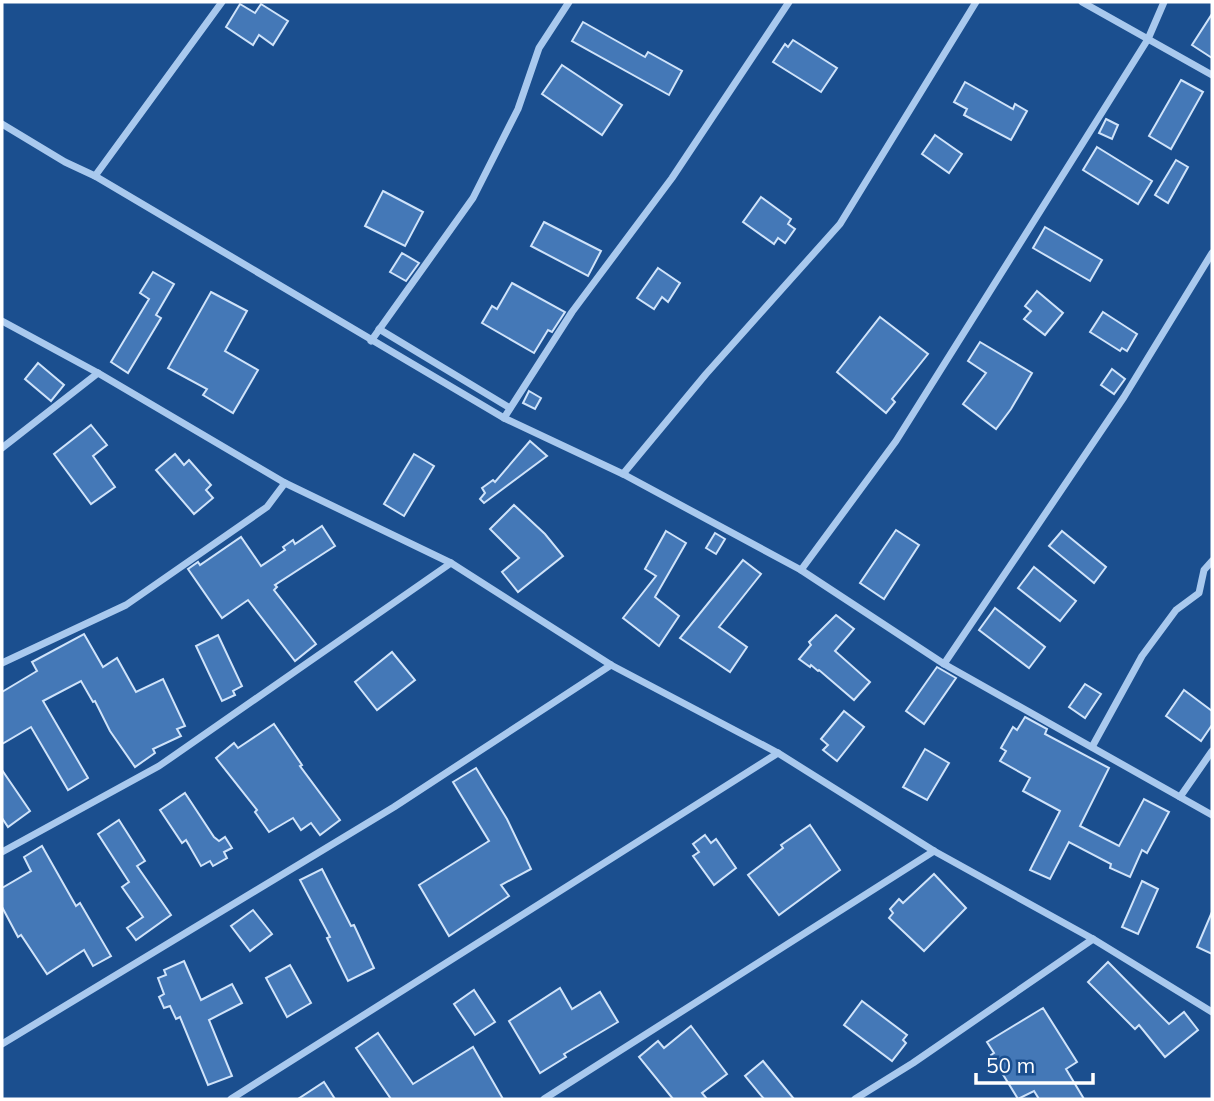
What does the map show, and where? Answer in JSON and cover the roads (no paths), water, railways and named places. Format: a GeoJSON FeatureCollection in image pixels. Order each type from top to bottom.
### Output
{"type":"FeatureCollection","features":[{"type":"Feature","properties":{"kind":"street"},"geometry":{"type":"LineString","coordinates":[[95,176],[222,2]]}},
{"type":"Feature","properties":{"kind":"street"},"geometry":{"type":"LineString","coordinates":[[371,341],[473,198],[517,109],[538,48],[569,2]]}},
{"type":"Feature","properties":{"kind":"street"},"geometry":{"type":"LineString","coordinates":[[504,418],[572,312],[672,178],[789,2]]}},
{"type":"Feature","properties":{"kind":"street"},"geometry":{"type":"LineString","coordinates":[[623,474],[706,374],[840,224],[976,2]]}},
{"type":"Feature","properties":{"kind":"street"},"geometry":{"type":"LineString","coordinates":[[1082,2],[1212,75]]}},
{"type":"Feature","properties":{"kind":"street"},"geometry":{"type":"LineString","coordinates":[[801,570],[896,441],[1148,39],[1164,2]]}},
{"type":"Feature","properties":{"kind":"street"},"geometry":{"type":"LineString","coordinates":[[2,124],[65,162],[95,176],[504,418],[623,474],[801,570],[944,664],[1212,815]]}},
{"type":"Feature","properties":{"kind":"street"},"geometry":{"type":"LineString","coordinates":[[944,664],[1124,397],[1212,253]]}},
{"type":"Feature","properties":{"kind":"street"},"geometry":{"type":"LineString","coordinates":[[2,321],[98,373],[285,483],[451,563],[611,665],[778,753],[934,851],[1093,939],[1212,1012]]}},
{"type":"Feature","properties":{"kind":"street"},"geometry":{"type":"LineString","coordinates":[[379,330],[510,408]]}},
{"type":"Feature","properties":{"kind":"street"},"geometry":{"type":"LineString","coordinates":[[2,448],[98,373]]}},
{"type":"Feature","properties":{"kind":"street"},"geometry":{"type":"LineString","coordinates":[[2,663],[126,605],[267,507],[285,483]]}},
{"type":"Feature","properties":{"kind":"street"},"geometry":{"type":"LineString","coordinates":[[1092,747],[1142,656],[1176,610],[1199,593],[1204,570],[1212,561]]}},
{"type":"Feature","properties":{"kind":"street"},"geometry":{"type":"LineString","coordinates":[[2,852],[159,766],[451,563]]}},
{"type":"Feature","properties":{"kind":"street"},"geometry":{"type":"LineString","coordinates":[[2,1044],[394,807],[611,665]]}},
{"type":"Feature","properties":{"kind":"street"},"geometry":{"type":"LineString","coordinates":[[1180,797],[1212,751]]}},
{"type":"Feature","properties":{"kind":"street"},"geometry":{"type":"LineString","coordinates":[[231,1099],[778,753]]}},
{"type":"Feature","properties":{"kind":"street"},"geometry":{"type":"LineString","coordinates":[[544,1099],[934,851]]}},
{"type":"Feature","properties":{"kind":"street"},"geometry":{"type":"LineString","coordinates":[[855,1099],[1093,939]]}}]}
